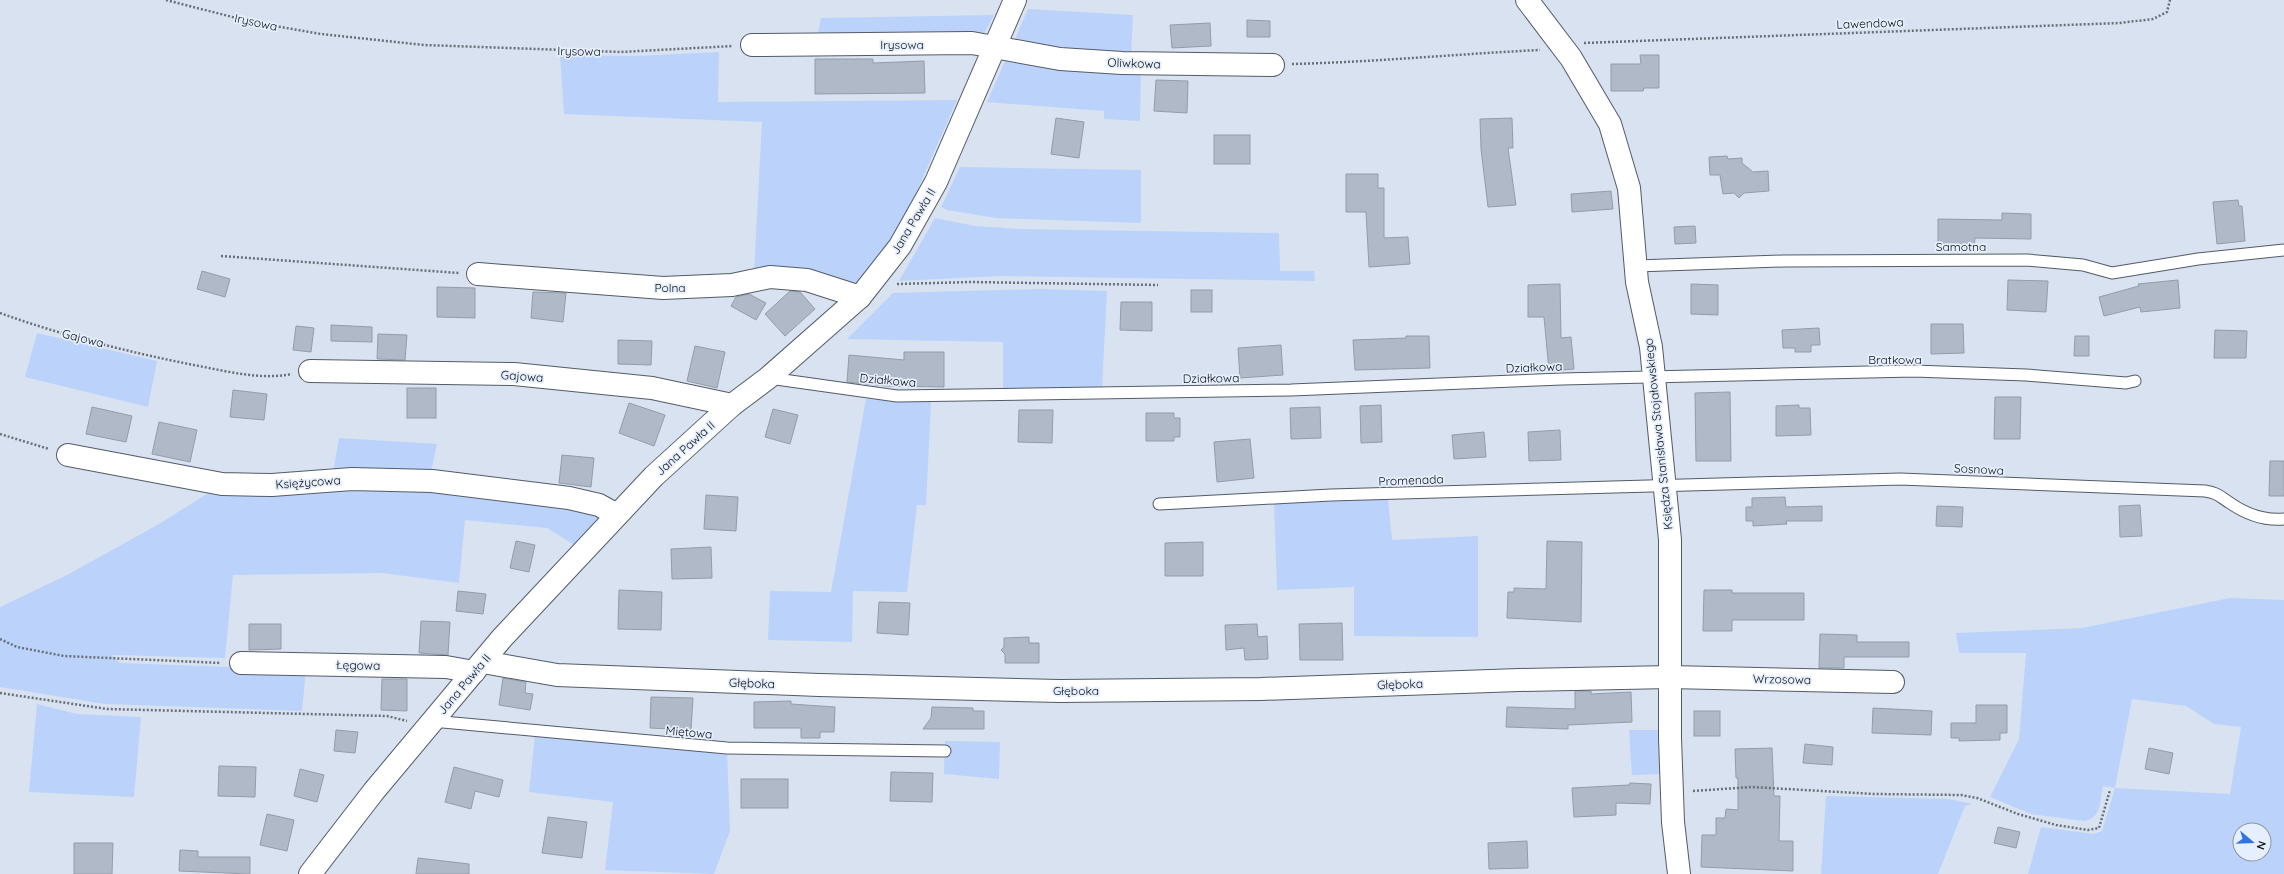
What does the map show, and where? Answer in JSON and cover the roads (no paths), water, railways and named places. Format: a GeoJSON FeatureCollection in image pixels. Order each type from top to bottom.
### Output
{"type":"FeatureCollection","features":[{"type":"Feature","properties":{"kind":"street","name":"Jana Pawła II"},"geometry":{"type":"LineString","coordinates":[[310,874],[374,791],[502,638],[654,476],[732,405],[768,378],[864,291],[900,246],[936,182],[1015,0]]}},
{"type":"Feature","properties":{"kind":"street","name":"Księdza Stanisława Stojałowskiego"},"geometry":{"type":"LineString","coordinates":[[1526,0],[1571,58],[1610,124],[1629,188],[1637,282],[1651,347],[1670,540],[1672,792],[1679,874]]}},
{"type":"Feature","properties":{"kind":"street","name":"Irysowa"},"geometry":{"type":"LineString","coordinates":[[752,45],[972,43],[995,47]]}},
{"type":"Feature","properties":{"kind":"street","name":"Oliwkowa"},"geometry":{"type":"LineString","coordinates":[[995,47],[1060,59],[1122,63],[1274,65]]}},
{"type":"Feature","properties":{"kind":"street","name":"Polna"},"geometry":{"type":"LineString","coordinates":[[478,274],[663,288],[732,285],[770,277],[807,280],[864,291]]}},
{"type":"Feature","properties":{"kind":"street","name":"Gajowa"},"geometry":{"type":"LineString","coordinates":[[310,371],[514,374],[652,388],[732,405]]}},
{"type":"Feature","properties":{"kind":"street","name":"Księżycowa"},"geometry":{"type":"LineString","coordinates":[[68,455],[222,484],[272,485],[352,479],[432,481],[569,498],[599,505],[617,515]]}},
{"type":"Feature","properties":{"kind":"street","name":"Łęgowa"},"geometry":{"type":"LineString","coordinates":[[241,663],[478,667]]}},
{"type":"Feature","properties":{"kind":"street","name":"Głęboka"},"geometry":{"type":"LineString","coordinates":[[478,667],[557,675],[819,685],[1060,691],[1261,689],[1511,680],[1670,677]]}},
{"type":"Feature","properties":{"kind":"street","name":"Wrzosowa"},"geometry":{"type":"LineString","coordinates":[[1670,677],[1893,682]]}},
{"type":"Feature","properties":{"kind":"lane","name":"Samotna"},"geometry":{"type":"LineString","coordinates":[[1636,266],[1783,261],[2027,260],[2083,265],[2112,273],[2198,259],[2284,250]]}},
{"type":"Feature","properties":{"kind":"lane","name":"Bratkowa"},"geometry":{"type":"LineString","coordinates":[[1654,377],[1914,371],[2026,375],[2126,383],[2135,381]]}},
{"type":"Feature","properties":{"kind":"lane","name":"Działkowa"},"geometry":{"type":"LineString","coordinates":[[768,378],[897,396],[1291,390],[1654,377]]}},
{"type":"Feature","properties":{"kind":"lane","name":"Sosnowa"},"geometry":{"type":"LineString","coordinates":[[1664,485],[1900,479],[2205,491],[2218,493],[2230,503],[2256,516],[2271,520],[2284,520]]}},
{"type":"Feature","properties":{"kind":"lane","name":"Promenada"},"geometry":{"type":"LineString","coordinates":[[1158,504],[1339,495],[1664,485]]}},
{"type":"Feature","properties":{"kind":"lane","name":"Miętowa"},"geometry":{"type":"LineString","coordinates":[[429,726],[727,748],[945,751]]}}]}
